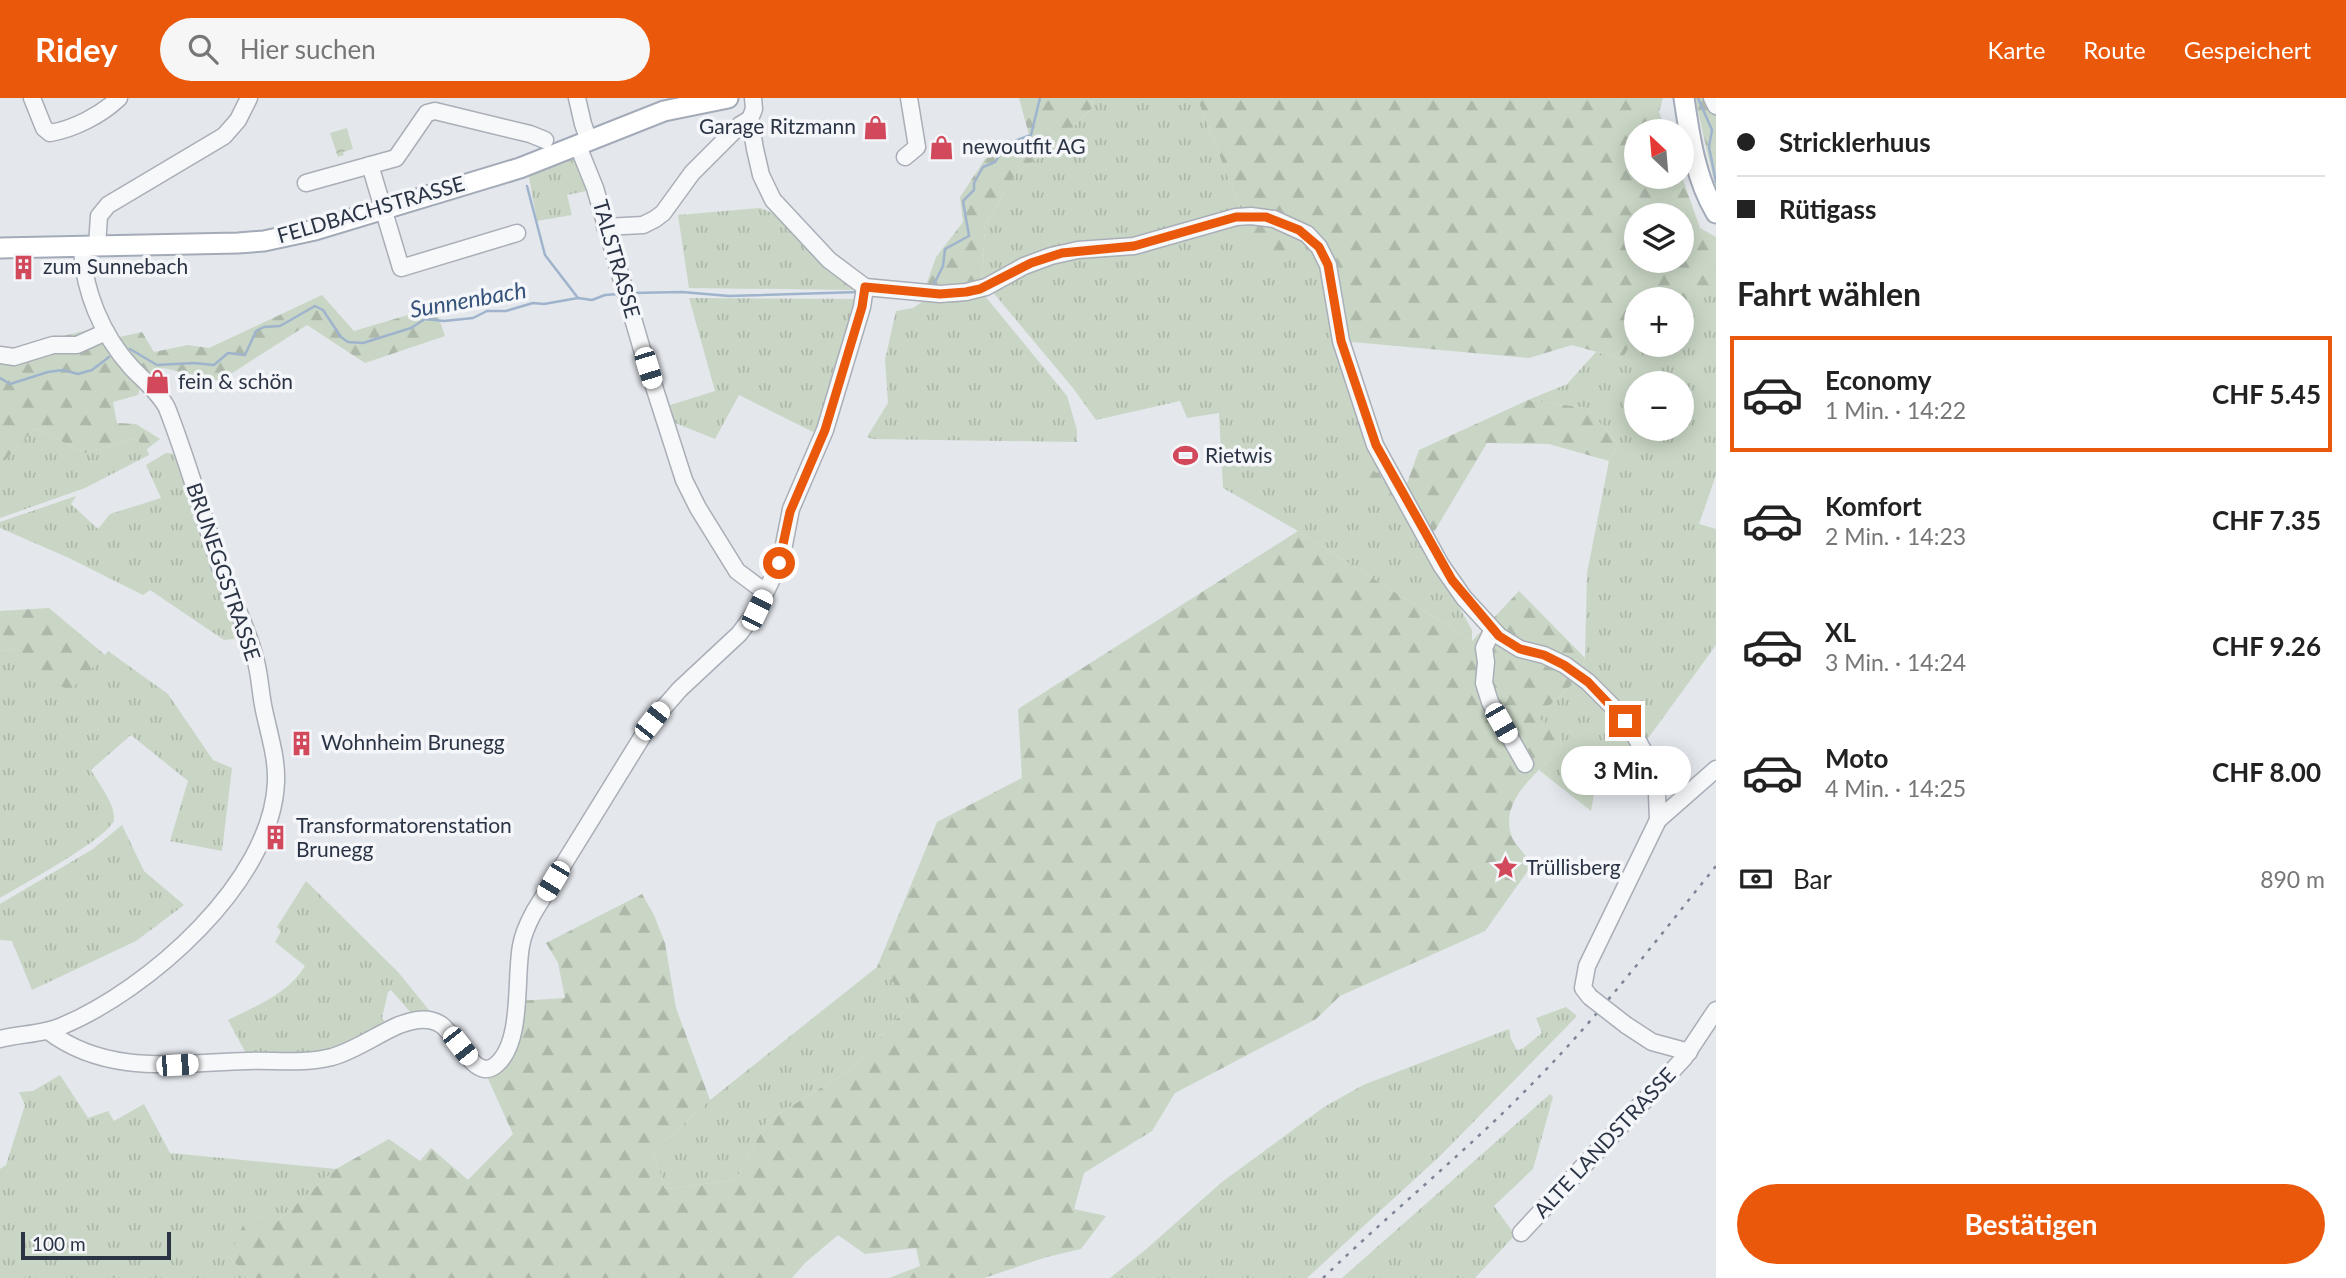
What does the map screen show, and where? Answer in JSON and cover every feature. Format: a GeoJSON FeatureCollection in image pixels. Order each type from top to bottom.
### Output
{"type":"FeatureCollection","features":[{"type":"Feature","properties":{"kind":"main road","name":"FELDBACHSTRASSE"},"geometry":{"type":"LineString","coordinates":[[0,248],[264,241],[315,230],[520,168],[664,111],[728,98]]}},
{"type":"Feature","properties":{"kind":"main road"},"geometry":{"type":"LineString","coordinates":[[1684,98],[1694,159],[1716,213]]}},
{"type":"Feature","properties":{"kind":"street"},"geometry":{"type":"LineString","coordinates":[[32,98],[44,128],[50,133],[68,130],[119,98]]}},
{"type":"Feature","properties":{"kind":"street","name":"BRUNEGGSTRASSE"},"geometry":{"type":"LineString","coordinates":[[0,1039],[48,1031],[89,1013],[127,990],[165,961],[214,911],[251,861],[270,820],[275,792],[274,757],[255,657],[223,575],[169,414],[160,397],[122,357],[106,332],[83,264],[99,216],[108,205],[224,136],[238,120],[249,98]]}},
{"type":"Feature","properties":{"kind":"street","name":"TALSTRASSE"},"geometry":{"type":"LineString","coordinates":[[577,98],[584,143],[606,227],[672,446],[689,491],[737,571],[765,593]]}},
{"type":"Feature","properties":{"kind":"street"},"geometry":{"type":"LineString","coordinates":[[753,98],[754,109],[750,120],[761,175],[773,200],[830,260],[865,287],[949,294],[986,286],[1031,263],[1062,253],[1134,246],[1236,217],[1274,219],[1307,234],[1319,247],[1328,265],[1341,341],[1378,451],[1446,573],[1492,631],[1520,649],[1544,655],[1564,665],[1588,682],[1614,708],[1634,734],[1654,773],[1658,820]]}},
{"type":"Feature","properties":{"kind":"street"},"geometry":{"type":"LineString","coordinates":[[905,157],[917,147],[909,98]]}},
{"type":"Feature","properties":{"kind":"street"},"geometry":{"type":"LineString","coordinates":[[1712,98],[1716,106]]}},
{"type":"Feature","properties":{"kind":"street"},"geometry":{"type":"LineString","coordinates":[[306,184],[396,158],[427,113],[435,111],[545,140]]}},
{"type":"Feature","properties":{"kind":"street"},"geometry":{"type":"LineString","coordinates":[[606,227],[643,225],[663,213],[692,173],[740,125],[750,120]]}},
{"type":"Feature","properties":{"kind":"street"},"geometry":{"type":"LineString","coordinates":[[370,165],[401,268],[517,233]]}},
{"type":"Feature","properties":{"kind":"street"},"geometry":{"type":"LineString","coordinates":[[48,1031],[70,1046],[104,1059],[128,1064],[165,1065],[321,1059],[350,1051],[407,1022],[426,1019],[439,1023],[476,1065],[484,1070],[500,1062],[516,1013],[521,946],[534,912],[652,721],[680,689],[746,626],[781,560],[791,509],[825,430],[862,307],[865,287]]}},
{"type":"Feature","properties":{"kind":"street"},"geometry":{"type":"LineString","coordinates":[[0,355],[14,357],[54,345],[77,345],[106,332]]}},
{"type":"Feature","properties":{"kind":"street"},"geometry":{"type":"LineString","coordinates":[[1492,631],[1485,648],[1486,694],[1525,764]]}},
{"type":"Feature","properties":{"kind":"street"},"geometry":{"type":"LineString","coordinates":[[1485,648],[1492,652],[1520,649]]}},
{"type":"Feature","properties":{"kind":"street"},"geometry":{"type":"LineString","coordinates":[[1689,1052],[1652,1042],[1590,997],[1583,988],[1587,966],[1658,820],[1716,769]]}},
{"type":"Feature","properties":{"kind":"street"},"geometry":{"type":"LineString","coordinates":[[1657,794],[1679,799]]}},
{"type":"Feature","properties":{"kind":"street","name":"ALTE LANDSTRASSE"},"geometry":{"type":"LineString","coordinates":[[1521,1233],[1689,1052],[1716,1010]]}},
{"type":"Feature","properties":{"kind":"green space"},"geometry":{"type":"Polygon","coordinates":[[[1019,98],[1093,98],[1092,108],[1050,151],[1018,171],[985,224],[982,286],[939,290],[927,283],[936,257],[963,222],[960,197],[985,159],[1029,135],[1019,98]]]}},
{"type":"Feature","properties":{"kind":"green space"},"geometry":{"type":"Polygon","coordinates":[[[1093,98],[1197,98],[1241,210],[1156,237],[1075,247],[982,286],[985,224],[1018,171],[1050,151],[1092,108],[1093,98]]]}},
{"type":"Feature","properties":{"kind":"green space"},"geometry":{"type":"Polygon","coordinates":[[[1197,98],[1663,98],[1659,112],[1662,119],[1624,119],[1624,189],[1686,189],[1691,203],[1624,203],[1624,273],[1694,273],[1694,211],[1700,228],[1716,237],[1716,294],[1694,294],[1694,287],[1624,287],[1622,359],[1572,345],[1529,358],[1341,341],[1326,258],[1272,214],[1288,255],[1275,261],[1243,241],[1241,210],[1197,98]]]}},
{"type":"Feature","properties":{"kind":"green space"},"geometry":{"type":"Polygon","coordinates":[[[1695,98],[1707,98],[1716,114],[1716,190],[1695,98]]]}},
{"type":"Feature","properties":{"kind":"green space"},"geometry":{"type":"Polygon","coordinates":[[[347,128],[353,149],[338,157],[330,133],[347,128]]]}},
{"type":"Feature","properties":{"kind":"green space"},"geometry":{"type":"Polygon","coordinates":[[[570,156],[578,160],[591,190],[567,195],[572,215],[537,221],[528,172],[570,156]]]}},
{"type":"Feature","properties":{"kind":"green space"},"geometry":{"type":"Polygon","coordinates":[[[760,208],[778,215],[856,290],[689,288],[678,215],[760,208]]]}},
{"type":"Feature","properties":{"kind":"green space"},"geometry":{"type":"Polygon","coordinates":[[[1272,213],[1319,247],[1337,326],[1410,518],[1472,630],[1472,641],[1298,531],[1223,488],[1219,413],[1187,418],[1180,401],[1096,420],[1073,388],[991,290],[1042,261],[1272,213]]]}},
{"type":"Feature","properties":{"kind":"green space"},"geometry":{"type":"Polygon","coordinates":[[[978,294],[985,296],[1067,396],[1077,430],[1077,442],[867,437],[888,403],[885,360],[896,311],[913,308],[929,297],[978,294]]]}},
{"type":"Feature","properties":{"kind":"green space"},"geometry":{"type":"Polygon","coordinates":[[[1694,294],[1716,294],[1716,475],[1699,524],[1716,529],[1716,645],[1640,753],[1600,761],[1591,811],[1539,770],[1561,749],[1560,734],[1536,718],[1579,678],[1585,658],[1587,573],[1609,461],[1618,444],[1587,408],[1528,400],[1567,384],[1596,352],[1622,359],[1624,356],[1694,357],[1694,294]]]}},
{"type":"Feature","properties":{"kind":"green space"},"geometry":{"type":"Polygon","coordinates":[[[322,295],[354,331],[435,307],[445,336],[365,363],[307,325],[220,381],[163,368],[146,375],[115,338],[142,332],[154,352],[188,345],[209,348],[322,295]]]}},
{"type":"Feature","properties":{"kind":"green space"},"geometry":{"type":"Polygon","coordinates":[[[689,298],[858,299],[817,434],[739,395],[715,439],[670,421],[664,407],[715,391],[689,298]]]}},
{"type":"Feature","properties":{"kind":"green space"},"geometry":{"type":"Polygon","coordinates":[[[103,326],[142,379],[138,395],[113,402],[117,423],[136,424],[160,439],[147,449],[135,438],[85,453],[35,428],[0,466],[0,352],[103,326]]]}},
{"type":"Feature","properties":{"kind":"green space"},"geometry":{"type":"Polygon","coordinates":[[[1528,400],[1587,408],[1618,444],[1609,461],[1549,444],[1487,443],[1434,532],[1356,484],[1364,467],[1406,486],[1419,450],[1528,400]]]}},
{"type":"Feature","properties":{"kind":"green space"},"geometry":{"type":"Polygon","coordinates":[[[35,428],[85,453],[135,438],[147,449],[149,455],[85,488],[0,518],[0,466],[35,428]]]}},
{"type":"Feature","properties":{"kind":"green space"},"geometry":{"type":"Polygon","coordinates":[[[166,453],[175,454],[241,638],[224,640],[150,590],[143,595],[69,558],[0,528],[0,522],[76,496],[71,504],[98,529],[110,514],[161,498],[146,465],[166,453]]]}},
{"type":"Feature","properties":{"kind":"green space"},"geometry":{"type":"Polygon","coordinates":[[[1298,531],[1472,641],[1519,591],[1585,658],[1579,678],[1537,717],[1560,733],[1561,749],[1522,789],[1510,813],[1509,825],[1513,839],[1532,865],[1485,931],[1340,996],[1316,1019],[1175,1093],[1152,1131],[1084,1173],[1074,1209],[1106,1216],[1081,1249],[984,1278],[889,1278],[920,1266],[916,1248],[865,1254],[838,1235],[792,1278],[248,1278],[229,1256],[244,1223],[274,1224],[336,1169],[389,1139],[420,1161],[431,1148],[468,1180],[513,1134],[484,1070],[494,1067],[517,1001],[565,998],[558,963],[546,943],[642,894],[665,943],[676,1008],[710,1100],[653,1152],[665,1189],[736,1180],[767,1121],[850,1070],[913,1001],[877,967],[937,822],[1022,778],[1018,709],[1298,531]]]}},
{"type":"Feature","properties":{"kind":"green space"},"geometry":{"type":"Polygon","coordinates":[[[49,608],[105,655],[70,691],[37,673],[11,649],[0,651],[0,611],[49,608]]]}},
{"type":"Feature","properties":{"kind":"green space"},"geometry":{"type":"Polygon","coordinates":[[[11,649],[37,673],[105,655],[108,651],[168,694],[213,760],[232,768],[222,851],[170,841],[188,781],[131,735],[91,770],[112,806],[114,819],[110,827],[82,849],[0,898],[0,651],[11,649]]]}},
{"type":"Feature","properties":{"kind":"green space"},"geometry":{"type":"Polygon","coordinates":[[[122,825],[144,871],[184,905],[136,941],[32,990],[12,941],[0,940],[0,904],[93,849],[122,825]]]}},
{"type":"Feature","properties":{"kind":"green space"},"geometry":{"type":"Polygon","coordinates":[[[306,881],[398,972],[433,1015],[350,1050],[250,1061],[228,1020],[281,992],[305,966],[275,942],[281,931],[277,927],[306,881]],[[391,990],[388,992],[382,1018],[385,1023],[411,1013],[391,990]]]}},
{"type":"Feature","properties":{"kind":"green space"},"geometry":{"type":"Polygon","coordinates":[[[877,967],[914,1000],[850,1070],[767,1121],[736,1180],[665,1189],[653,1152],[710,1100],[877,967]]]}},
{"type":"Feature","properties":{"kind":"green space"},"geometry":{"type":"Polygon","coordinates":[[[1566,1007],[1577,1016],[1441,1155],[1307,1278],[1110,1278],[1222,1182],[1324,1107],[1363,1085],[1509,1029],[1517,1050],[1522,1049],[1542,1033],[1536,1018],[1566,1007]]]}},
{"type":"Feature","properties":{"kind":"green space"},"geometry":{"type":"Polygon","coordinates":[[[60,1075],[88,1118],[108,1111],[114,1121],[144,1104],[170,1153],[336,1169],[274,1224],[229,1256],[248,1278],[0,1278],[0,1169],[6,1165],[25,1105],[19,1092],[33,1091],[60,1075]]]}},
{"type":"Feature","properties":{"kind":"green space"},"geometry":{"type":"Polygon","coordinates":[[[1550,1094],[1553,1097],[1533,1169],[1494,1206],[1515,1235],[1475,1278],[1342,1278],[1550,1094]]]}},
{"type":"Feature","properties":{"kind":"waterway","name":"Sunnenbach"},"geometry":{"type":"LineString","coordinates":[[932,288],[943,266],[945,249],[969,236],[963,201],[974,190],[974,183],[983,167],[995,162],[1008,143],[1031,135],[1040,98]]}},
{"type":"Feature","properties":{"kind":"waterway"},"geometry":{"type":"LineString","coordinates":[[1698,98],[1712,130],[1709,147],[1716,182]]}},
{"type":"Feature","properties":{"kind":"waterway"},"geometry":{"type":"LineString","coordinates":[[527,186],[545,255],[578,298]]}},
{"type":"Feature","properties":{"kind":"waterway","name":"Sunnenbach"},"geometry":{"type":"LineString","coordinates":[[632,293],[682,292],[729,296],[859,292]]}},
{"type":"Feature","properties":{"kind":"waterway","name":"Sunnenbach"},"geometry":{"type":"LineString","coordinates":[[130,349],[157,365],[214,365],[228,353],[245,355],[256,331],[264,327],[280,326],[315,306],[323,310],[341,337],[348,342],[363,343],[411,328],[425,319],[444,321],[473,318],[487,311],[506,311],[533,303],[544,304],[578,298],[592,300],[619,294]]}},
{"type":"Feature","properties":{"kind":"waterway","name":"Sunnenbach"},"geometry":{"type":"LineString","coordinates":[[0,378],[10,384],[48,372],[63,370],[78,374],[92,370],[109,357]]}},
{"type":"Feature","properties":{"kind":"railway"},"geometry":{"type":"LineString","coordinates":[[1323,1278],[1509,1107],[1558,1056],[1628,976],[1716,866]]}},
{"type":"Feature","properties":{"kind":"place","name":"Garage Ritzmann"},"geometry":{"type":"Point","coordinates":[876,127]}},
{"type":"Feature","properties":{"kind":"place","name":"newoutfit AG"},"geometry":{"type":"Point","coordinates":[942,147]}},
{"type":"Feature","properties":{"kind":"place","name":"zum Sunnebach"},"geometry":{"type":"Point","coordinates":[23,267]}},
{"type":"Feature","properties":{"kind":"place","name":"fein & schön"},"geometry":{"type":"Point","coordinates":[158,382]}},
{"type":"Feature","properties":{"kind":"place","name":"Rietwis"},"geometry":{"type":"Point","coordinates":[1185,456]}},
{"type":"Feature","properties":{"kind":"place","name":"Wohnheim Brunegg"},"geometry":{"type":"Point","coordinates":[301,743]}},
{"type":"Feature","properties":{"kind":"place","name":"Transformatorenstation Brunegg"},"geometry":{"type":"Point","coordinates":[276,838]}},
{"type":"Feature","properties":{"kind":"place","name":"Trüllisberg"},"geometry":{"type":"Point","coordinates":[1506,868]}},
{"type":"Feature","properties":{"kind":"route"},"geometry":{"type":"LineString","coordinates":[[779,563],[790,512],[825,430],[862,307],[865,287],[940,294],[966,292],[980,289],[1031,263],[1062,253],[1134,246],[1236,217],[1266,217],[1307,234],[1323,252],[1331,273],[1341,341],[1371,435],[1441,565],[1464,598],[1492,631],[1520,649],[1544,655],[1564,665],[1588,682],[1625,721]]}}]}
